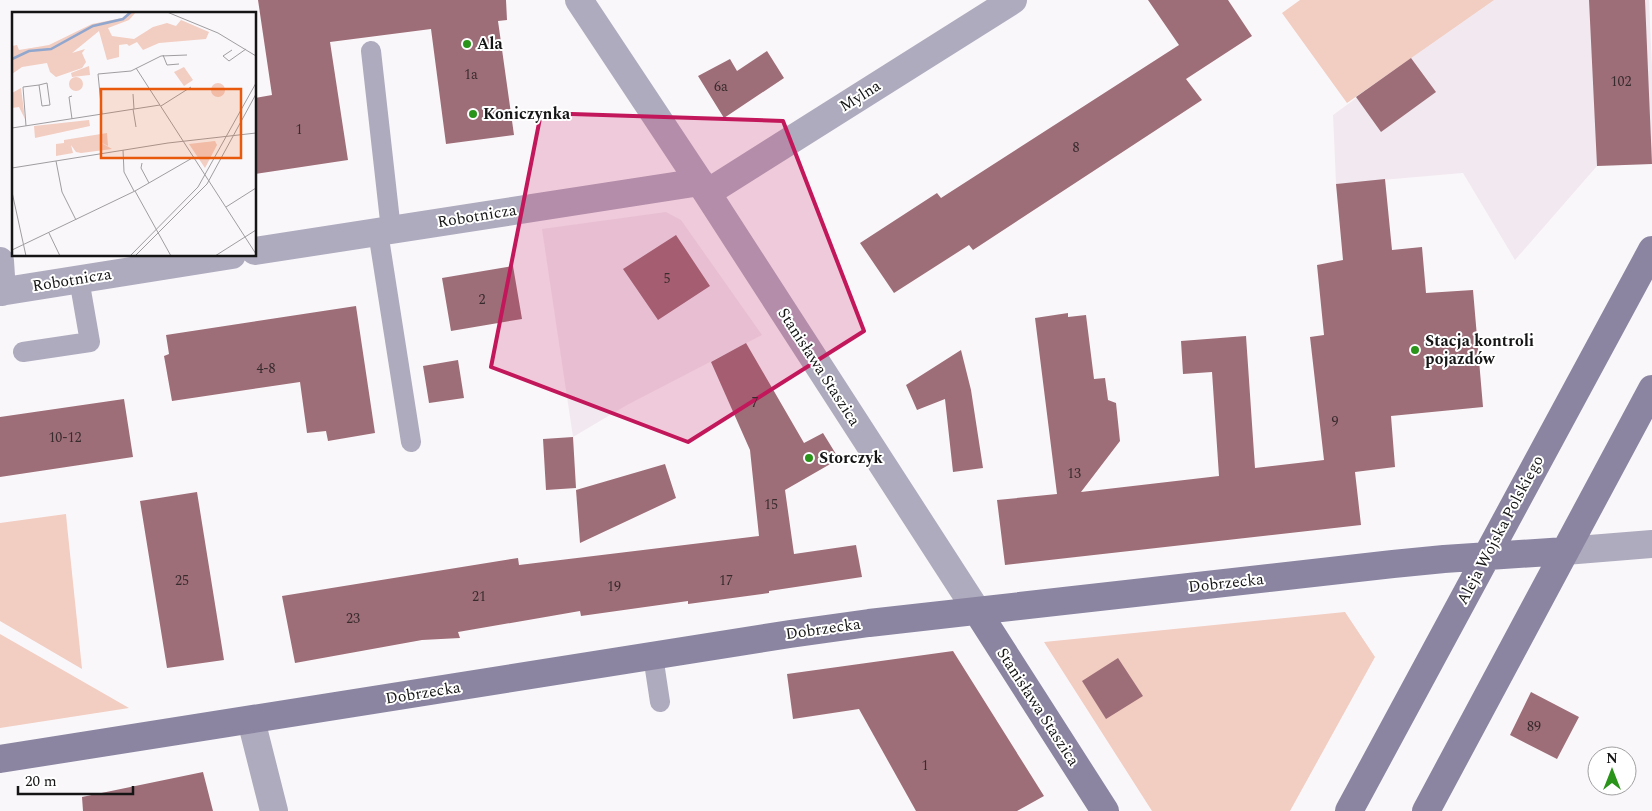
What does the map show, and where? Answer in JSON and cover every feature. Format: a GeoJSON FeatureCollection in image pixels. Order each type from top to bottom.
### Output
{"type":"FeatureCollection","features":[{"type":"Feature","properties":{"kind":"street","name":"Stanisława Staszica"},"geometry":{"type":"LineString","coordinates":[[579,0],[703,187],[977,611],[1101,810]]}},
{"type":"Feature","properties":{"kind":"street","name":"Mylna"},"geometry":{"type":"LineString","coordinates":[[703,187],[1013,0]]}},
{"type":"Feature","properties":{"kind":"street","name":"Robotnicza"},"geometry":{"type":"LineString","coordinates":[[256,251],[703,187]]}},
{"type":"Feature","properties":{"kind":"street","name":"Aleja Wojska Polskiego"},"geometry":{"type":"LineString","coordinates":[[1349,811],[1652,250]]}},
{"type":"Feature","properties":{"kind":"street","name":"Robotnicza"},"geometry":{"type":"LineString","coordinates":[[1,292],[226,256]]}},
{"type":"Feature","properties":{"kind":"street"},"geometry":{"type":"LineString","coordinates":[[0,261],[1,292]]}},
{"type":"Feature","properties":{"kind":"street"},"geometry":{"type":"LineString","coordinates":[[1426,811],[1652,389]]}},
{"type":"Feature","properties":{"kind":"street","name":"Dobrzecka"},"geometry":{"type":"LineString","coordinates":[[0,759],[869,623],[1393,564],[1652,544]]}},
{"type":"Feature","properties":{"kind":"street"},"geometry":{"type":"LineString","coordinates":[[252,720],[274,811]]}},
{"type":"Feature","properties":{"kind":"lane"},"geometry":{"type":"LineString","coordinates":[[371,51],[385,231],[411,442]]}},
{"type":"Feature","properties":{"kind":"lane"},"geometry":{"type":"LineString","coordinates":[[23,352],[90,342],[79,279]]}},
{"type":"Feature","properties":{"kind":"lane"},"geometry":{"type":"LineString","coordinates":[[653,656],[660,702]]}},
{"type":"Feature","properties":{"kind":"highlighted area"},"geometry":{"type":"Polygon","coordinates":[[[541,113],[783,121],[864,331],[688,442],[491,367],[541,113]]]}},
{"type":"Feature","properties":{"kind":"shaded area"},"geometry":{"type":"Polygon","coordinates":[[[1300,0],[1494,0],[1347,103],[1282,13],[1300,0]]]}},
{"type":"Feature","properties":{"kind":"shaded area"},"geometry":{"type":"Polygon","coordinates":[[[1490,0],[1649,0],[1652,67],[1652,164],[1597,166],[1515,260],[1463,173],[1336,184],[1333,115],[1490,0]]]}},
{"type":"Feature","properties":{"kind":"shaded area"},"geometry":{"type":"Polygon","coordinates":[[[666,212],[681,220],[762,335],[627,405],[573,437],[542,229],[666,212]]]}},
{"type":"Feature","properties":{"kind":"shaded area"},"geometry":{"type":"Polygon","coordinates":[[[66,514],[82,669],[0,621],[0,523],[66,514]]]}},
{"type":"Feature","properties":{"kind":"shaded area"},"geometry":{"type":"Polygon","coordinates":[[[1345,612],[1375,657],[1290,811],[1152,811],[1044,642],[1345,612]]]}},
{"type":"Feature","properties":{"kind":"shaded area"},"geometry":{"type":"Polygon","coordinates":[[[0,634],[129,708],[0,728],[0,634]]]}},
{"type":"Feature","properties":{"kind":"building"},"geometry":{"type":"Polygon","coordinates":[[[258,0],[506,0],[507,20],[498,21],[514,135],[446,144],[431,29],[330,42],[348,160],[256,174],[256,98],[272,95],[258,0]]]}},
{"type":"Feature","properties":{"kind":"building"},"geometry":{"type":"Polygon","coordinates":[[[1148,0],[1228,0],[1252,36],[1186,79],[1202,100],[973,250],[969,245],[894,293],[860,243],[937,193],[941,198],[1179,45],[1148,0]]]}},
{"type":"Feature","properties":{"kind":"building"},"geometry":{"type":"Polygon","coordinates":[[[1589,0],[1645,0],[1652,164],[1597,166],[1589,0]]]}},
{"type":"Feature","properties":{"kind":"building"},"geometry":{"type":"Polygon","coordinates":[[[767,51],[784,78],[724,118],[698,76],[730,59],[737,71],[767,51]]]}},
{"type":"Feature","properties":{"kind":"building"},"geometry":{"type":"Polygon","coordinates":[[[1411,58],[1436,92],[1381,132],[1356,97],[1411,58]]]}},
{"type":"Feature","properties":{"kind":"building"},"geometry":{"type":"Polygon","coordinates":[[[1385,179],[1392,250],[1422,247],[1426,293],[1473,290],[1483,407],[1391,416],[1395,467],[1355,472],[1361,525],[1005,565],[997,500],[1057,494],[1035,318],[1068,313],[1068,317],[1086,315],[1094,379],[1105,378],[1108,400],[1116,403],[1120,441],[1081,492],[1219,476],[1212,372],[1183,374],[1181,341],[1246,336],[1255,468],[1324,460],[1310,337],[1324,335],[1317,265],[1343,260],[1336,184],[1385,179]]]}},
{"type":"Feature","properties":{"kind":"building"},"geometry":{"type":"Polygon","coordinates":[[[676,235],[710,286],[658,320],[623,269],[676,235]]]}},
{"type":"Feature","properties":{"kind":"building"},"geometry":{"type":"Polygon","coordinates":[[[513,266],[522,319],[451,331],[442,278],[513,266]]]}},
{"type":"Feature","properties":{"kind":"building"},"geometry":{"type":"Polygon","coordinates":[[[356,306],[375,433],[328,441],[326,431],[307,433],[300,382],[172,401],[164,356],[169,354],[166,335],[356,306]]]}},
{"type":"Feature","properties":{"kind":"building"},"geometry":{"type":"Polygon","coordinates":[[[746,343],[804,443],[823,433],[839,459],[785,490],[794,554],[856,545],[862,577],[769,591],[769,593],[688,604],[688,601],[581,616],[580,611],[458,632],[460,638],[422,640],[295,663],[282,596],[518,558],[519,565],[759,536],[750,450],[711,362],[746,343]]]}},
{"type":"Feature","properties":{"kind":"building"},"geometry":{"type":"Polygon","coordinates":[[[961,350],[971,390],[983,468],[953,472],[945,399],[917,410],[906,385],[961,350]]]}},
{"type":"Feature","properties":{"kind":"building"},"geometry":{"type":"Polygon","coordinates":[[[458,360],[464,398],[429,403],[423,366],[458,360]]]}},
{"type":"Feature","properties":{"kind":"building"},"geometry":{"type":"Polygon","coordinates":[[[124,399],[133,457],[0,477],[0,417],[124,399]]]}},
{"type":"Feature","properties":{"kind":"building"},"geometry":{"type":"Polygon","coordinates":[[[573,437],[576,488],[546,490],[543,439],[573,437]]]}},
{"type":"Feature","properties":{"kind":"building"},"geometry":{"type":"Polygon","coordinates":[[[665,464],[676,498],[580,543],[576,490],[665,464]]]}},
{"type":"Feature","properties":{"kind":"building"},"geometry":{"type":"Polygon","coordinates":[[[197,492],[224,660],[167,668],[140,501],[197,492]]]}},
{"type":"Feature","properties":{"kind":"building"},"geometry":{"type":"Polygon","coordinates":[[[953,651],[1044,796],[1017,811],[916,811],[859,709],[793,719],[787,674],[953,651]]]}},
{"type":"Feature","properties":{"kind":"building"},"geometry":{"type":"Polygon","coordinates":[[[1118,658],[1143,696],[1106,719],[1082,681],[1118,658]]]}},
{"type":"Feature","properties":{"kind":"building"},"geometry":{"type":"Polygon","coordinates":[[[1531,692],[1579,717],[1557,759],[1510,735],[1531,692]]]}},
{"type":"Feature","properties":{"kind":"building"},"geometry":{"type":"Polygon","coordinates":[[[203,772],[213,811],[83,811],[82,797],[203,772]]]}},
{"type":"Feature","properties":{"kind":"place","name":"Ala"},"geometry":{"type":"Point","coordinates":[467,44]}},
{"type":"Feature","properties":{"kind":"place","name":"Koniczynka"},"geometry":{"type":"Point","coordinates":[473,114]}},
{"type":"Feature","properties":{"kind":"place","name":"Stacja kontroli pojazdów"},"geometry":{"type":"Point","coordinates":[1415,350]}},
{"type":"Feature","properties":{"kind":"place","name":"Storczyk"},"geometry":{"type":"Point","coordinates":[809,458]}}]}
